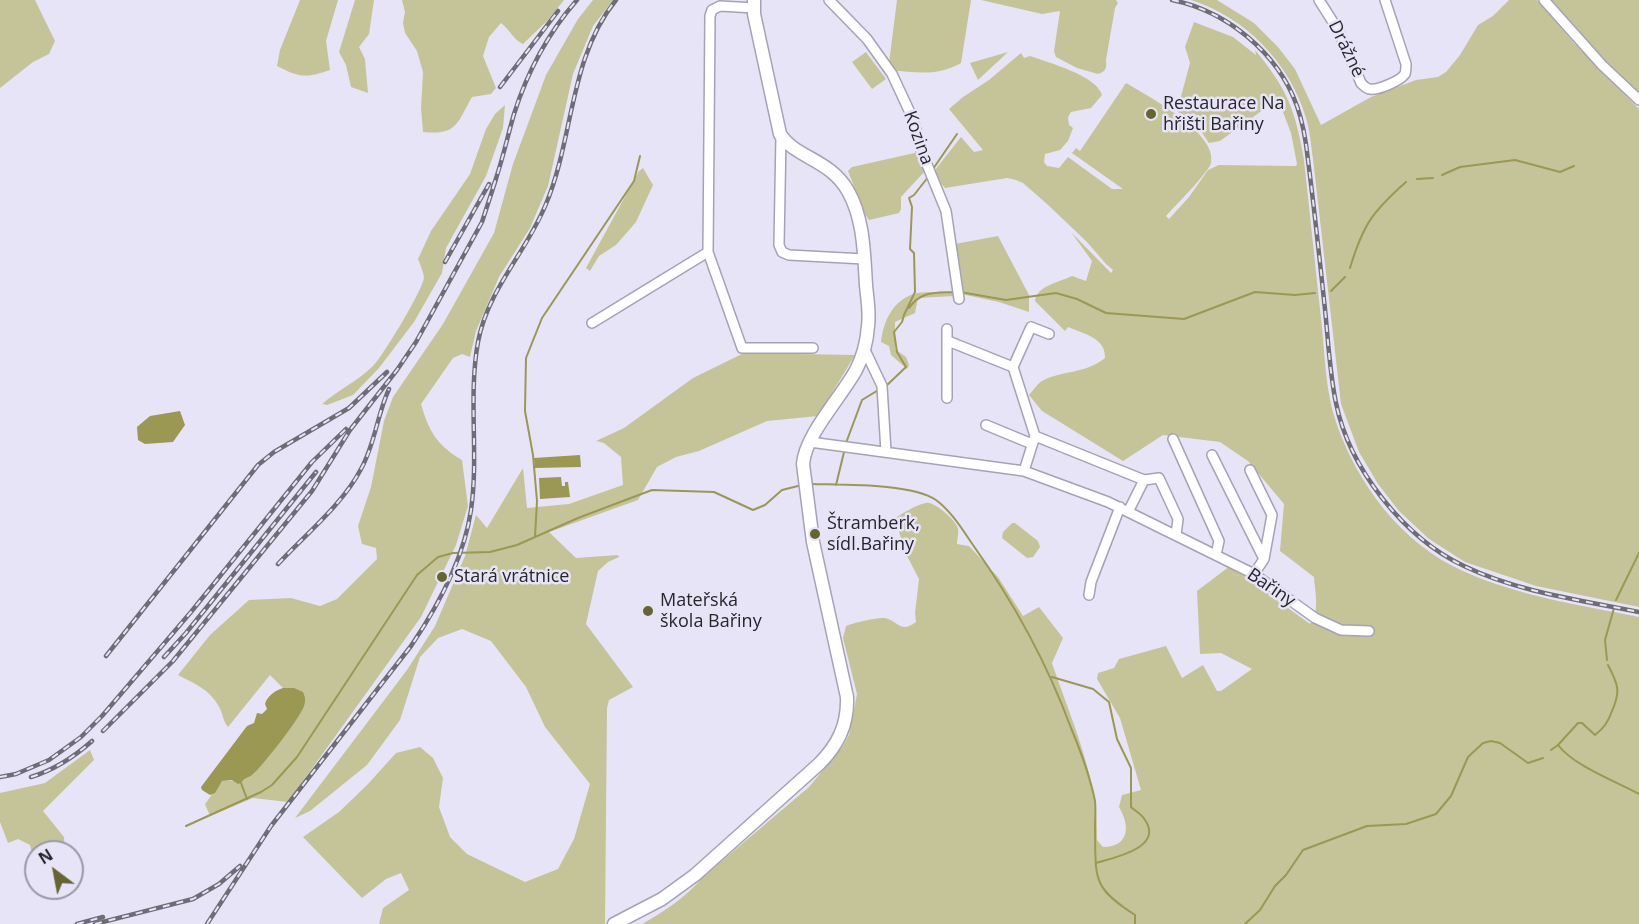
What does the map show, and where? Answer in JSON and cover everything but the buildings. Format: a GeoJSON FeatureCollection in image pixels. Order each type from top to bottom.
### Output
{"type":"FeatureCollection","features":[{"type":"Feature","properties":{"kind":"main road"},"geometry":{"type":"LineString","coordinates":[[614,924],[662,899],[695,875],[819,764],[836,744],[843,731],[846,715],[847,697],[813,542],[804,485],[803,458],[810,442],[856,369],[864,348],[869,318],[864,259],[857,213],[843,183],[830,169],[793,147],[781,136],[754,4]]}},
{"type":"Feature","properties":{"kind":"street","name":"Kozina"},"geometry":{"type":"LineString","coordinates":[[829,0],[867,39],[892,74],[913,119],[921,150],[946,212],[959,299]]}},
{"type":"Feature","properties":{"kind":"street","name":"Drážné"},"geometry":{"type":"LineString","coordinates":[[1319,0],[1338,30],[1361,83],[1366,88],[1372,89],[1399,79],[1406,70],[1407,64],[1385,0]]}},
{"type":"Feature","properties":{"kind":"street"},"geometry":{"type":"LineString","coordinates":[[1544,0],[1608,71],[1639,100]]}},
{"type":"Feature","properties":{"kind":"street"},"geometry":{"type":"LineString","coordinates":[[754,4],[720,6],[712,10],[710,16],[708,252],[742,348],[813,348]]}},
{"type":"Feature","properties":{"kind":"street"},"geometry":{"type":"LineString","coordinates":[[781,136],[779,245],[782,252],[789,255],[864,259]]}},
{"type":"Feature","properties":{"kind":"street"},"geometry":{"type":"LineString","coordinates":[[592,323],[708,252]]}},
{"type":"Feature","properties":{"kind":"street"},"geometry":{"type":"LineString","coordinates":[[1024,471],[1033,440],[1013,367],[1031,327],[1049,334]]}},
{"type":"Feature","properties":{"kind":"street"},"geometry":{"type":"LineString","coordinates":[[947,329],[947,398]]}},
{"type":"Feature","properties":{"kind":"street"},"geometry":{"type":"LineString","coordinates":[[948,341],[1013,367]]}},
{"type":"Feature","properties":{"kind":"street"},"geometry":{"type":"LineString","coordinates":[[864,348],[882,387],[886,452]]}},
{"type":"Feature","properties":{"kind":"street"},"geometry":{"type":"LineString","coordinates":[[986,425],[1144,480],[1158,478],[1178,519],[1176,535]]}},
{"type":"Feature","properties":{"kind":"street"},"geometry":{"type":"LineString","coordinates":[[1173,439],[1219,541],[1216,555]]}},
{"type":"Feature","properties":{"kind":"street","name":"Bařiny"},"geometry":{"type":"LineString","coordinates":[[810,442],[1024,471],[1079,490],[1124,510],[1254,574],[1315,618],[1341,630],[1369,631]]}},
{"type":"Feature","properties":{"kind":"street"},"geometry":{"type":"LineString","coordinates":[[1212,455],[1264,559]]}},
{"type":"Feature","properties":{"kind":"street"},"geometry":{"type":"LineString","coordinates":[[1250,470],[1272,515],[1264,559],[1254,574]]}},
{"type":"Feature","properties":{"kind":"street"},"geometry":{"type":"LineString","coordinates":[[1089,595],[1091,582],[1124,510],[1144,480]]}},
{"type":"Feature","properties":{"kind":"green space"},"geometry":{"type":"Polygon","coordinates":[[[0,0],[35,0],[55,41],[49,54],[33,62],[0,88],[0,0]]]}},
{"type":"Feature","properties":{"kind":"green space"},"geometry":{"type":"Polygon","coordinates":[[[300,0],[338,0],[326,41],[330,70],[303,76],[277,66],[280,50],[300,0]]]}},
{"type":"Feature","properties":{"kind":"green space"},"geometry":{"type":"Polygon","coordinates":[[[355,0],[374,0],[369,34],[359,47],[365,59],[368,93],[351,87],[346,65],[339,52],[355,0]]]}},
{"type":"Feature","properties":{"kind":"green space"},"geometry":{"type":"Polygon","coordinates":[[[402,0],[564,0],[548,20],[523,44],[501,23],[489,37],[483,56],[496,88],[491,94],[472,97],[454,126],[449,130],[434,133],[423,132],[421,108],[423,72],[417,51],[405,33],[403,23],[405,12],[402,0]]]}},
{"type":"Feature","properties":{"kind":"green space"},"geometry":{"type":"Polygon","coordinates":[[[593,0],[613,0],[593,26],[573,74],[548,186],[530,228],[499,277],[476,331],[470,357],[462,354],[453,358],[421,404],[435,437],[446,449],[462,460],[468,506],[456,545],[421,617],[288,802],[253,798],[210,816],[205,804],[222,781],[243,780],[253,774],[294,688],[283,688],[270,675],[228,727],[214,699],[200,687],[178,675],[210,635],[249,600],[291,598],[320,606],[337,599],[377,559],[376,548],[362,544],[358,526],[371,487],[384,421],[393,397],[443,324],[494,233],[513,164],[546,75],[578,19],[593,0]]]}},
{"type":"Feature","properties":{"kind":"green space"},"geometry":{"type":"Polygon","coordinates":[[[897,0],[971,0],[961,63],[936,72],[892,70],[889,63],[897,0]]]}},
{"type":"Feature","properties":{"kind":"green space"},"geometry":{"type":"Polygon","coordinates":[[[981,0],[1116,0],[1118,3],[1115,8],[1105,69],[1098,74],[1077,68],[1056,57],[1054,51],[1060,11],[1042,14],[981,0]]]}},
{"type":"Feature","properties":{"kind":"green space"},"geometry":{"type":"Polygon","coordinates":[[[1191,0],[1217,0],[1254,23],[1278,47],[1295,69],[1321,125],[1371,97],[1416,80],[1438,77],[1446,72],[1460,55],[1478,25],[1493,16],[1509,0],[1537,0],[1574,43],[1639,109],[1639,607],[1536,586],[1465,562],[1429,539],[1399,511],[1378,484],[1359,452],[1341,404],[1310,138],[1299,98],[1277,61],[1247,30],[1230,18],[1191,0]]]}},
{"type":"Feature","properties":{"kind":"green space"},"geometry":{"type":"Polygon","coordinates":[[[1547,0],[1639,0],[1639,97],[1547,0]]]}},
{"type":"Feature","properties":{"kind":"green space"},"geometry":{"type":"Polygon","coordinates":[[[1194,22],[1233,37],[1256,55],[1255,50],[1275,76],[1288,101],[1304,160],[1330,399],[1336,422],[1356,468],[1384,510],[1420,545],[1441,559],[1484,580],[1572,604],[1639,617],[1639,924],[642,924],[682,897],[809,787],[843,746],[849,735],[857,694],[843,638],[846,626],[882,618],[903,627],[916,622],[919,579],[905,552],[895,518],[918,505],[930,503],[950,517],[958,529],[957,544],[969,546],[998,577],[1023,616],[1039,607],[1063,638],[1052,663],[1089,772],[1097,840],[1103,847],[1118,843],[1125,834],[1125,821],[1119,807],[1122,795],[1141,790],[1120,718],[1097,679],[1098,673],[1114,668],[1119,659],[1166,646],[1182,678],[1203,665],[1217,691],[1221,691],[1252,669],[1221,653],[1200,654],[1197,591],[1230,566],[1310,624],[1316,608],[1314,577],[1280,551],[1284,504],[1248,461],[1220,442],[1163,435],[1123,461],[1042,411],[1029,395],[1042,381],[1081,370],[1105,358],[1098,341],[1068,327],[1065,331],[1035,301],[1036,296],[1049,285],[1072,276],[1086,281],[1092,261],[1071,232],[1111,273],[1113,270],[1087,242],[1023,183],[1007,178],[945,188],[935,170],[961,137],[974,152],[983,150],[949,109],[1021,53],[1024,58],[1030,56],[1082,76],[1091,81],[1102,95],[1091,108],[1071,112],[1068,117],[1069,125],[1073,128],[1068,141],[1060,150],[1045,154],[1044,162],[1047,166],[1059,168],[1068,157],[1112,189],[1123,189],[1072,153],[1076,148],[1080,151],[1126,83],[1164,106],[1193,128],[1204,140],[1210,151],[1211,163],[1166,216],[1169,219],[1189,197],[1208,170],[1219,165],[1296,166],[1291,133],[1278,99],[1220,141],[1209,143],[1198,127],[1177,111],[1190,63],[1185,47],[1194,22]]]}},
{"type":"Feature","properties":{"kind":"green space"},"geometry":{"type":"Polygon","coordinates":[[[866,52],[886,79],[872,89],[852,62],[866,52]]]}},
{"type":"Feature","properties":{"kind":"green space"},"geometry":{"type":"Polygon","coordinates":[[[1008,52],[978,80],[970,63],[1008,52]]]}},
{"type":"Feature","properties":{"kind":"green space"},"geometry":{"type":"Polygon","coordinates":[[[505,105],[503,128],[486,176],[446,248],[442,273],[414,322],[379,368],[353,395],[327,405],[322,404],[374,365],[394,336],[422,284],[424,277],[418,259],[431,231],[470,174],[486,129],[495,114],[505,105]]]}},
{"type":"Feature","properties":{"kind":"green space"},"geometry":{"type":"Polygon","coordinates":[[[919,152],[925,171],[901,197],[899,213],[869,220],[848,171],[852,167],[919,152]]]}},
{"type":"Feature","properties":{"kind":"green space"},"geometry":{"type":"Polygon","coordinates":[[[643,168],[653,185],[636,222],[616,245],[599,256],[590,271],[586,268],[639,171],[643,168]]]}},
{"type":"Feature","properties":{"kind":"green space"},"geometry":{"type":"Polygon","coordinates":[[[998,236],[1029,295],[1029,312],[999,302],[961,294],[955,244],[998,236]]]}},
{"type":"Feature","properties":{"kind":"green space"},"geometry":{"type":"Polygon","coordinates":[[[953,293],[954,296],[918,298],[915,313],[895,322],[895,349],[906,357],[909,365],[907,369],[891,355],[889,346],[881,342],[890,313],[900,301],[914,294],[953,293]]]}},
{"type":"Feature","properties":{"kind":"green space"},"geometry":{"type":"Polygon","coordinates":[[[744,353],[855,355],[818,416],[767,421],[699,451],[676,457],[657,467],[638,500],[549,532],[576,558],[618,555],[619,557],[608,562],[598,571],[586,624],[633,687],[609,700],[607,708],[605,924],[379,924],[383,908],[409,890],[401,873],[386,879],[362,898],[303,837],[339,812],[396,753],[420,747],[433,758],[443,778],[439,807],[450,837],[467,854],[525,882],[558,869],[574,839],[590,784],[545,727],[526,687],[491,641],[462,629],[438,638],[420,657],[400,720],[367,765],[310,811],[295,818],[407,670],[435,626],[465,556],[476,515],[487,528],[523,468],[527,508],[569,504],[623,485],[621,457],[604,443],[596,441],[624,428],[693,378],[744,353]]]}},
{"type":"Feature","properties":{"kind":"green space"},"geometry":{"type":"Polygon","coordinates":[[[1012,523],[1038,541],[1040,547],[1033,557],[1027,558],[1002,538],[1003,532],[1012,523]]]}},
{"type":"Feature","properties":{"kind":"green space"},"geometry":{"type":"Polygon","coordinates":[[[90,750],[94,760],[43,811],[64,840],[24,840],[24,842],[18,839],[8,843],[0,822],[0,793],[45,783],[90,750]]]}},
{"type":"Feature","properties":{"kind":"shaded area"},"geometry":{"type":"Polygon","coordinates":[[[180,411],[185,425],[173,442],[145,444],[138,440],[137,427],[150,416],[180,411]]]}},
{"type":"Feature","properties":{"kind":"shaded area"},"geometry":{"type":"Polygon","coordinates":[[[580,455],[581,467],[535,468],[534,458],[580,455]]]}},
{"type":"Feature","properties":{"kind":"shaded area"},"geometry":{"type":"Polygon","coordinates":[[[561,477],[562,486],[568,482],[570,497],[540,499],[539,478],[561,477]]]}},
{"type":"Feature","properties":{"kind":"shaded area"},"geometry":{"type":"Polygon","coordinates":[[[283,688],[294,688],[303,692],[305,702],[296,721],[272,753],[252,775],[241,783],[238,784],[232,780],[222,781],[215,793],[210,795],[202,790],[201,787],[247,726],[254,723],[257,713],[262,714],[267,709],[265,704],[268,698],[283,688]]]}},
{"type":"Feature","properties":{"kind":"waterway"},"geometry":{"type":"LineString","coordinates":[[933,169],[957,134]]}},
{"type":"Feature","properties":{"kind":"waterway"},"geometry":{"type":"LineString","coordinates":[[535,537],[537,501],[533,455],[525,411],[526,358],[542,318],[634,181],[640,156]]}},
{"type":"Feature","properties":{"kind":"waterway"},"geometry":{"type":"LineString","coordinates":[[1442,175],[1460,167],[1515,160],[1560,172],[1574,166]]}},
{"type":"Feature","properties":{"kind":"waterway"},"geometry":{"type":"LineString","coordinates":[[904,315],[915,292],[914,253],[910,249],[912,207],[909,198],[929,176]]}},
{"type":"Feature","properties":{"kind":"waterway"},"geometry":{"type":"LineString","coordinates":[[1417,179],[1433,178]]}},
{"type":"Feature","properties":{"kind":"waterway"},"geometry":{"type":"LineString","coordinates":[[1350,268],[1359,241],[1370,220],[1406,182]]}},
{"type":"Feature","properties":{"kind":"waterway"},"geometry":{"type":"LineString","coordinates":[[1331,291],[1345,277]]}},
{"type":"Feature","properties":{"kind":"waterway"},"geometry":{"type":"LineString","coordinates":[[909,308],[923,296],[954,292]]}},
{"type":"Feature","properties":{"kind":"waterway"},"geometry":{"type":"LineString","coordinates":[[960,292],[1006,300],[1056,293],[1077,299],[1106,313],[1184,319],[1255,292],[1295,295],[1315,293]]}},
{"type":"Feature","properties":{"kind":"waterway"},"geometry":{"type":"LineString","coordinates":[[885,387],[906,367],[897,352],[894,332],[902,322],[904,315]]}},
{"type":"Feature","properties":{"kind":"waterway"},"geometry":{"type":"LineString","coordinates":[[846,443],[862,400],[880,389]]}},
{"type":"Feature","properties":{"kind":"waterway"},"geometry":{"type":"LineString","coordinates":[[836,485],[845,448]]}},
{"type":"Feature","properties":{"kind":"waterway"},"geometry":{"type":"LineString","coordinates":[[811,484],[876,486],[910,490],[936,500],[956,521],[988,566],[1015,610],[1062,704],[1082,755],[1095,801],[1095,859],[1099,880],[1110,897],[1135,915],[1135,924]]}},
{"type":"Feature","properties":{"kind":"waterway"},"geometry":{"type":"LineString","coordinates":[[186,826],[272,785],[297,757],[417,575],[438,557],[453,553],[490,552],[517,545],[578,518],[652,490],[714,492],[753,510],[765,505],[782,490],[802,485]]}},
{"type":"Feature","properties":{"kind":"waterway"},"geometry":{"type":"LineString","coordinates":[[1616,600],[1639,553]]}},
{"type":"Feature","properties":{"kind":"waterway"},"geometry":{"type":"LineString","coordinates":[[1607,660],[1605,640],[1614,608]]}},
{"type":"Feature","properties":{"kind":"waterway"},"geometry":{"type":"LineString","coordinates":[[1558,745],[1578,723],[1582,723],[1595,735],[1607,722],[1617,693],[1616,683],[1608,665]]}},
{"type":"Feature","properties":{"kind":"waterway"},"geometry":{"type":"LineString","coordinates":[[1052,677],[1093,689],[1109,702],[1117,739],[1131,768],[1131,807],[1144,818],[1149,830],[1148,838],[1134,850],[1096,863]]}},
{"type":"Feature","properties":{"kind":"waterway"},"geometry":{"type":"LineString","coordinates":[[1245,924],[1260,910],[1303,850],[1367,826],[1406,824],[1436,814],[1451,796],[1468,757],[1483,743],[1491,741],[1500,743],[1528,763],[1543,758]]}},
{"type":"Feature","properties":{"kind":"waterway"},"geometry":{"type":"LineString","coordinates":[[1551,750],[1558,745],[1574,760],[1639,794]]}},
{"type":"Feature","properties":{"kind":"waterway"},"geometry":{"type":"LineString","coordinates":[[241,783],[247,799]]}},
{"type":"Feature","properties":{"kind":"railway"},"geometry":{"type":"LineString","coordinates":[[493,187],[525,84],[548,40],[577,0]]}},
{"type":"Feature","properties":{"kind":"railway"},"geometry":{"type":"LineString","coordinates":[[207,924],[271,826],[411,646],[431,615],[456,564],[468,528],[471,510],[474,468],[475,363],[483,323],[490,305],[546,204],[555,178],[589,47],[616,0]]}},
{"type":"Feature","properties":{"kind":"railway"},"geometry":{"type":"LineString","coordinates":[[1172,0],[1212,14],[1231,24],[1248,37],[1277,69],[1297,106],[1307,153],[1336,403],[1353,452],[1366,476],[1382,498],[1421,538],[1442,554],[1464,566],[1528,589],[1639,612]]}},
{"type":"Feature","properties":{"kind":"railway"},"geometry":{"type":"LineString","coordinates":[[500,87],[558,11]]}},
{"type":"Feature","properties":{"kind":"railway"},"geometry":{"type":"LineString","coordinates":[[103,731],[173,661],[312,491],[350,430],[416,342],[482,222],[496,179]]}},
{"type":"Feature","properties":{"kind":"railway"},"geometry":{"type":"LineString","coordinates":[[445,262],[489,184]]}},
{"type":"Feature","properties":{"kind":"railway"},"geometry":{"type":"LineString","coordinates":[[106,656],[258,465],[274,452],[349,408],[387,372]]}},
{"type":"Feature","properties":{"kind":"railway"},"geometry":{"type":"LineString","coordinates":[[278,564],[334,507],[353,482],[370,450],[389,389]]}},
{"type":"Feature","properties":{"kind":"railway"},"geometry":{"type":"LineString","coordinates":[[0,777],[16,774],[49,760],[81,737],[102,716],[191,612],[312,462],[346,429]]}},
{"type":"Feature","properties":{"kind":"railway"},"geometry":{"type":"LineString","coordinates":[[164,657],[316,472]]}},
{"type":"Feature","properties":{"kind":"railway"},"geometry":{"type":"LineString","coordinates":[[31,777],[48,771],[92,741]]}},
{"type":"Feature","properties":{"kind":"railway"},"geometry":{"type":"LineString","coordinates":[[95,924],[193,899],[219,884],[240,866]]}},
{"type":"Feature","properties":{"kind":"railway"},"geometry":{"type":"LineString","coordinates":[[77,924],[103,917]]}},
{"type":"Feature","properties":{"kind":"place","name":"Restaurace Na hřišti Bařiny"},"geometry":{"type":"Point","coordinates":[1151,114]}},
{"type":"Feature","properties":{"kind":"place","name":"Štramberk, sídl.Bařiny"},"geometry":{"type":"Point","coordinates":[815,534]}},
{"type":"Feature","properties":{"kind":"place","name":"Stará vrátnice"},"geometry":{"type":"Point","coordinates":[442,577]}},
{"type":"Feature","properties":{"kind":"place","name":"Mateřská škola Bařiny"},"geometry":{"type":"Point","coordinates":[648,611]}}]}
